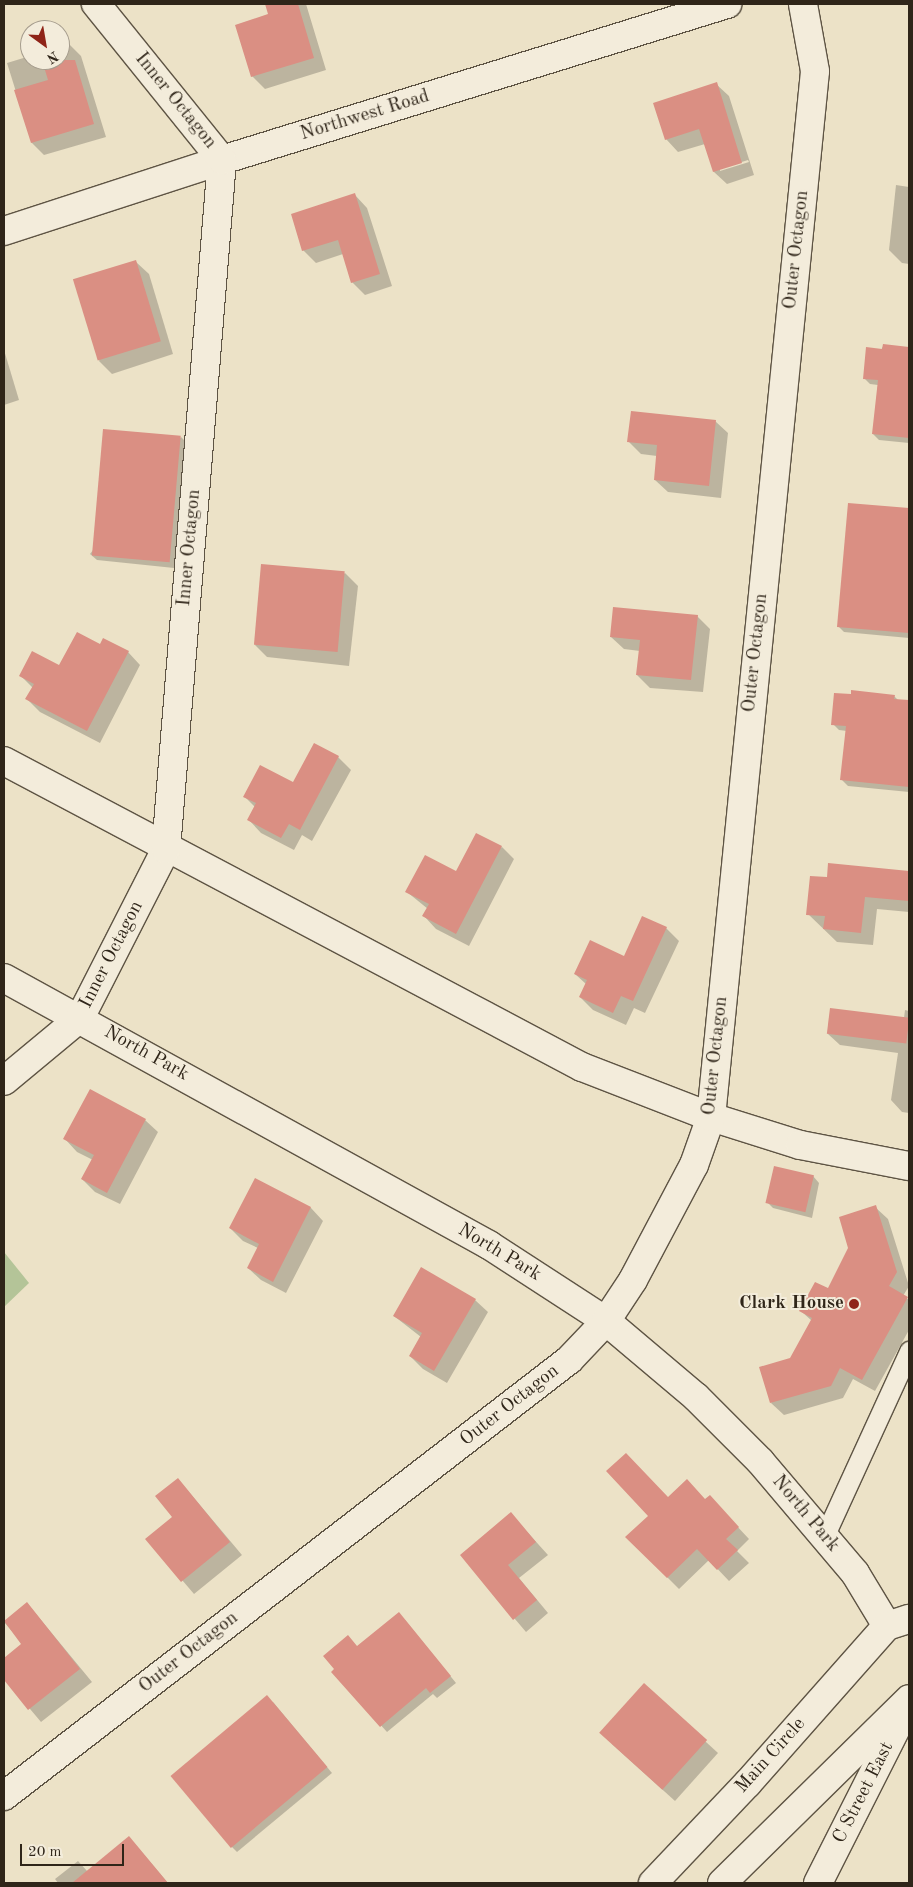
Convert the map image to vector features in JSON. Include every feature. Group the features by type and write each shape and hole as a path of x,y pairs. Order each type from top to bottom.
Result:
{"street":[{"name":"Inner Octagon","path":"4,1081 80,1018 166,849 222,160 96,4"},
{"name":"Northwest Road","path":"4,231 222,160 727,4"},
{"name":"Outer Octagon","path":"4,1796 569,1360 606,1321 633,1280 694,1165 712,1117 815,71 803,4"},
{"path":"4,761 166,849 582,1067 712,1117 800,1145 909,1166"},
{"name":"North Park","path":"4,978 80,1018 489,1245 606,1321 696,1397 760,1461 898,1623"},
{"name":"Main Circle","path":"653,1883 898,1623"},
{"path":"722,1883 909,1701"},
{"name":"C Street East","path":"818,1883 909,1701"}],"lane":[{"path":"824,1537 909,1351"}],"green space":[{"path":"4,1252 29,1283 4,1307"}],"building":[{"path":"265,4 298,4 314,58 251,77 235,25 268,14"},
{"path":"70,60 75,60 94,124 31,143 14,90 48,80 45,70 70,70"},
{"path":"717,82 742,163 713,172 699,129 665,140 653,103"},
{"path":"355,193 380,274 351,283 338,240 302,251 291,214"},
{"path":"136,260 161,341 98,361 73,279"},
{"path":"883,344 909,347 909,438 872,434 878,380 863,379 866,347 882,349"},
{"path":"631,411 716,420 709,486 654,480 657,445 627,442"},
{"path":"103,429 181,436 170,562 92,556"},
{"path":"848,503 909,508 909,633 837,627"},
{"path":"261,564 345,571 338,652 254,645"},
{"path":"613,607 698,615 691,680 636,675 640,640 610,637"},
{"path":"77,632 100,644 103,638 129,651 87,731 25,699 34,684 19,676 32,651 59,665"},
{"path":"851,690 895,695 894,699 909,700 909,787 840,780 846,726 831,725 834,693 851,694"},
{"path":"314,743 339,756 300,830 289,824 281,838 247,820 256,803 243,797 260,765 293,782"},
{"path":"476,833 502,846 456,934 422,916 429,904 405,892 425,855 456,871"},
{"path":"828,863 909,871 909,901 865,897 861,933 823,929 825,916 806,915 810,876 827,877"},
{"path":"642,916 667,927 633,1001 621,996 613,1013 579,997 587,980 574,974 590,940 624,956"},
{"path":"830,1008 909,1018 906,1044 827,1034"},
{"path":"90,1089 146,1119 107,1193 81,1179 94,1155 63,1139"},
{"path":"774,1166 814,1175 805,1212 765,1203"},
{"path":"255,1178 311,1207 273,1282 247,1268 259,1244 229,1228"},
{"name":"Clark House","path":"876,1205 897,1272 889,1286 908,1297 862,1380 840,1368 831,1386 770,1403 759,1367 790,1358 812,1318 799,1311 815,1282 828,1288 848,1248 839,1217"},
{"path":"421,1267 476,1299 434,1371 409,1356 422,1333 393,1316"},
{"path":"626,1453 668,1497 687,1479 705,1499 710,1495 739,1527 726,1539 738,1550 717,1570 697,1549 667,1578 625,1537 648,1516 606,1471"},
{"path":"178,1478 230,1542 181,1582 145,1539 172,1517 155,1496"},
{"path":"511,1512 536,1542 508,1565 537,1600 513,1620 460,1555"},
{"path":"27,1602 80,1669 28,1710 4,1680 4,1658 21,1644 4,1621"},
{"path":"399,1612 451,1676 430,1693 426,1688 380,1727 331,1672 334,1669 323,1656 348,1635 357,1646"},
{"path":"644,1683 707,1740 662,1790 599,1733"},
{"path":"267,1695 327,1767 231,1848 170,1776"},
{"path":"129,1836 168,1883 72,1883"}],"place":[{"name":"Clark House","path":"854,1304"}]}
